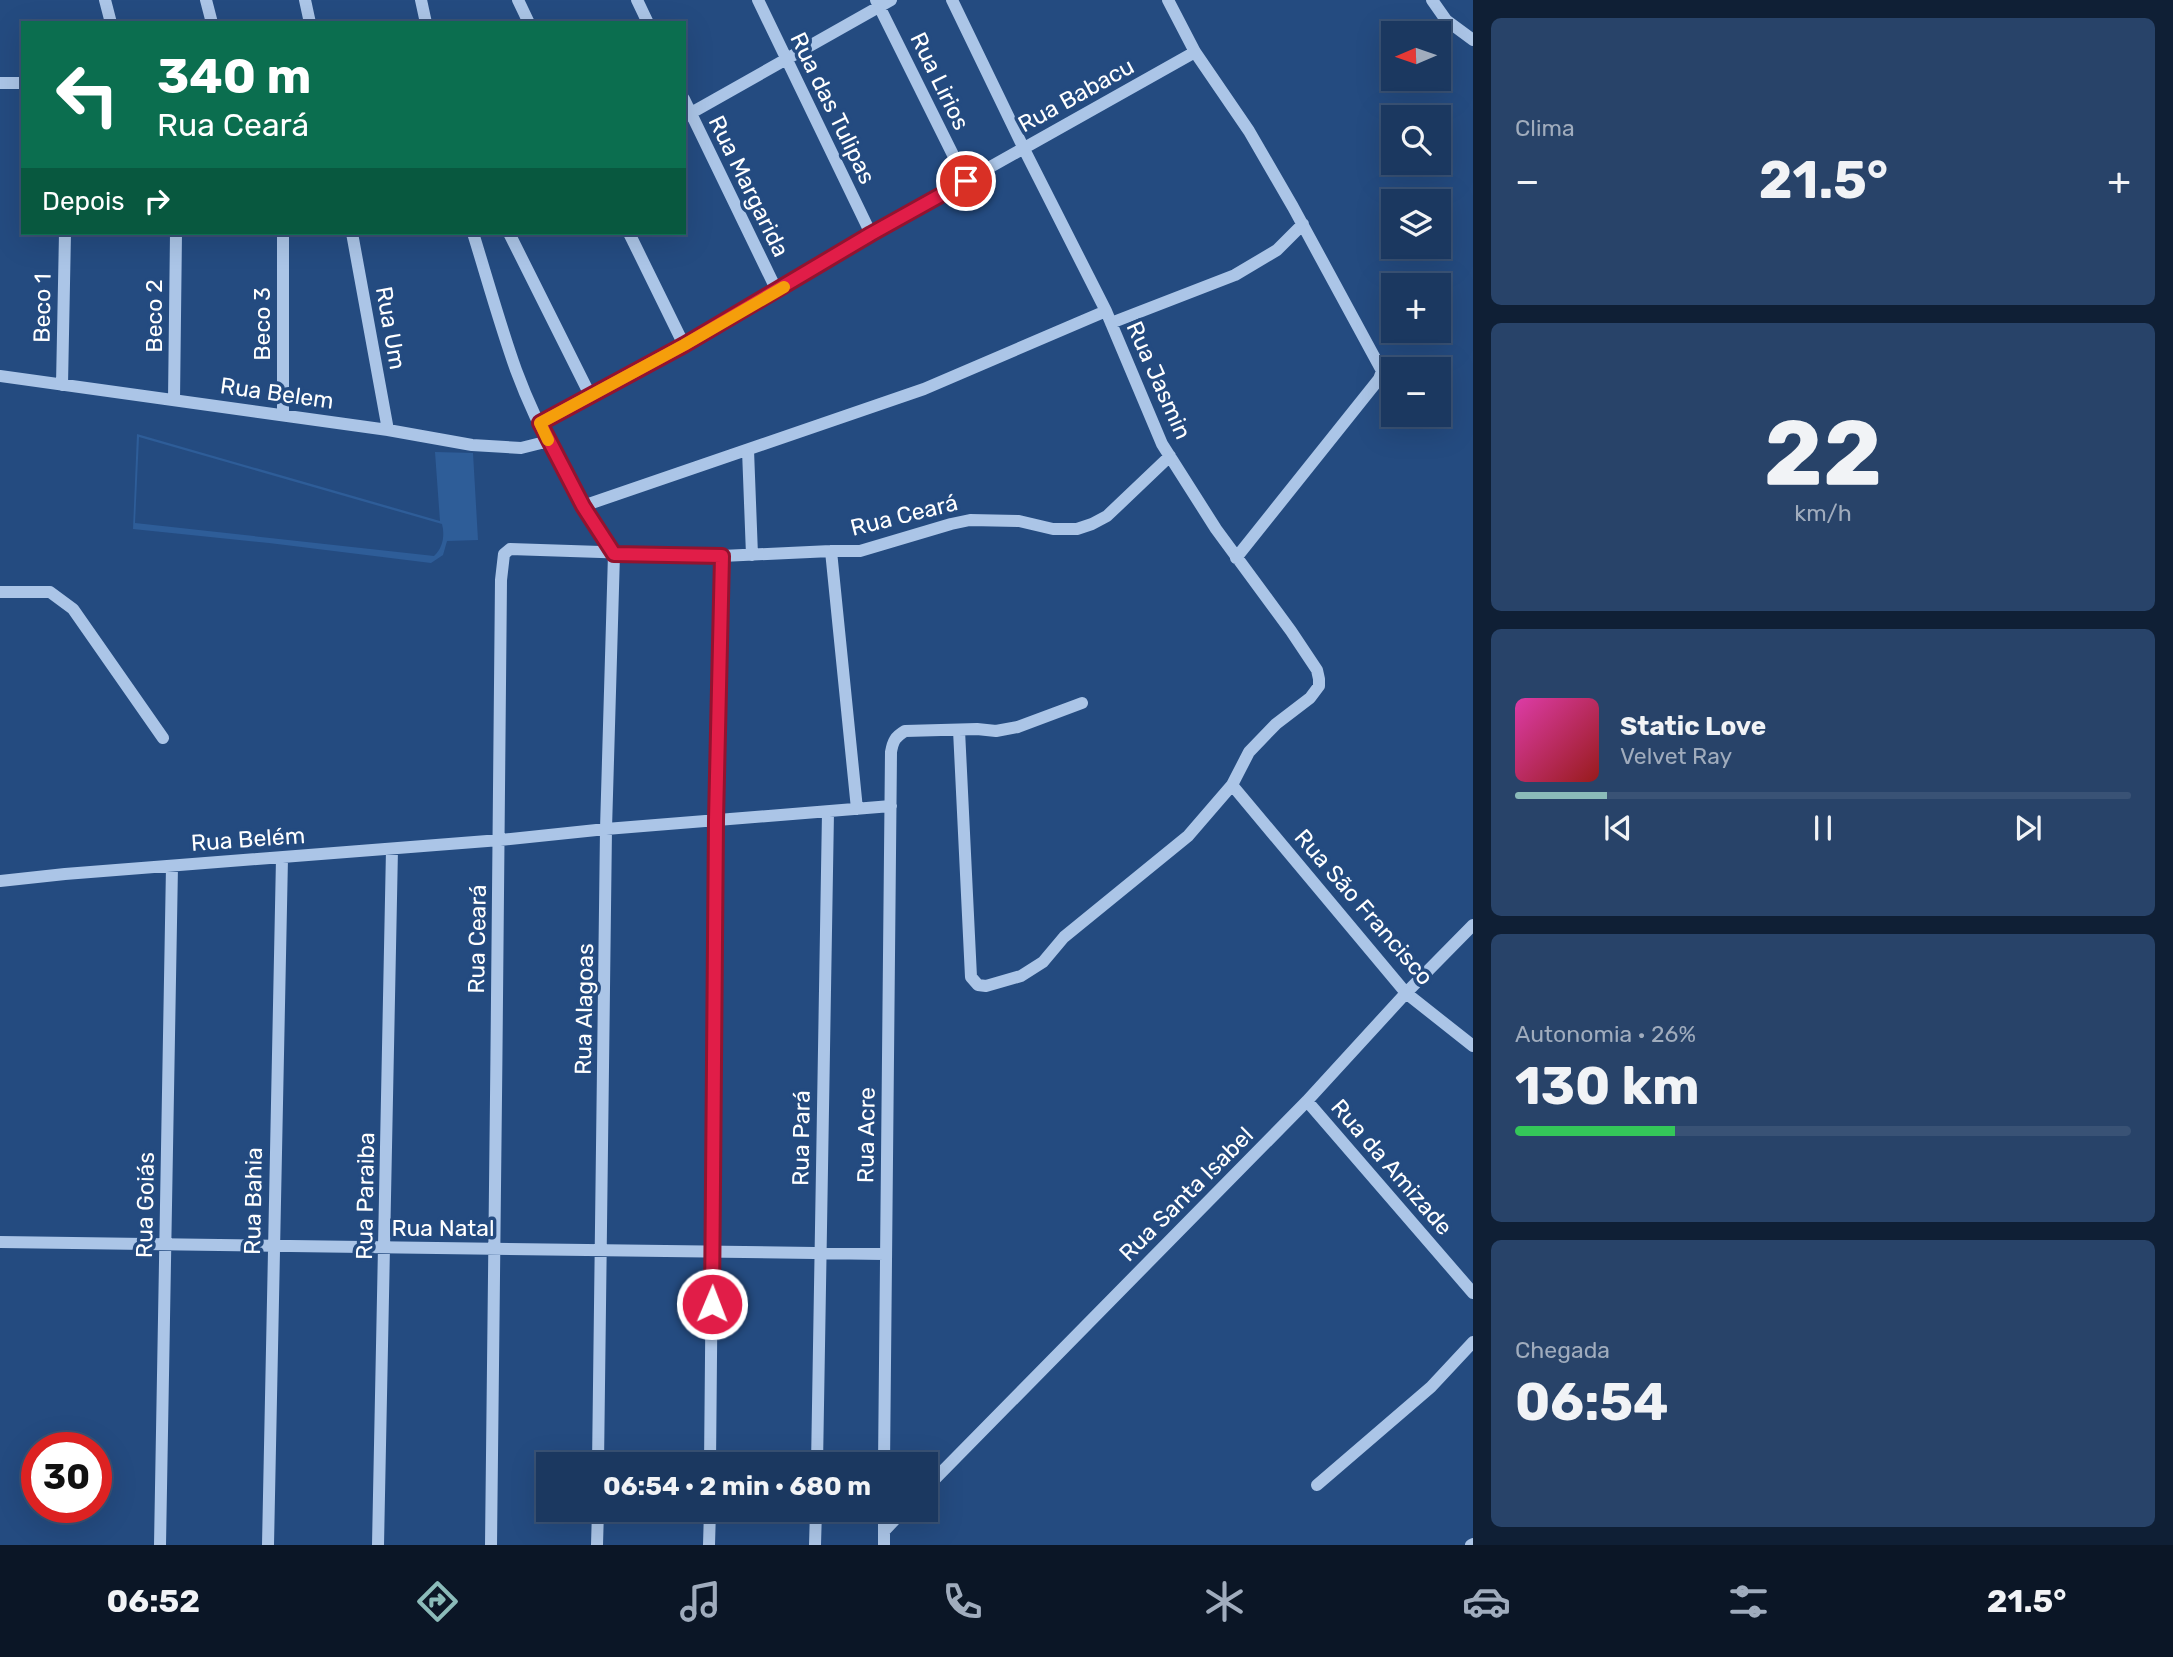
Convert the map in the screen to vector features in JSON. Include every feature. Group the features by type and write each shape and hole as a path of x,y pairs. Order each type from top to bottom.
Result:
{"street":[{"path":"105,0 110,21"},
{"path":"206,0 211,21"},
{"path":"305,0 310,21"},
{"path":"421,0 426,21"},
{"path":"518,0 528,21"},
{"path":"637,0 647,21"},
{"name":"Rua das Tulipas","path":"758,0 871,234"},
{"path":"688,115 787,60 878,4 891,0"},
{"name":"Rua Jasmin","path":"952,0 1109,317 1162,444 1237,558 1317,670 1319,687 1310,698 1276,724 1249,752 1232,785"},
{"path":"1168,0 1195,52 1249,131 1303,224 1382,371 1379,379 1237,558"},
{"path":"1432,0 1446,20 1473,40"},
{"name":"Rua Lirios","path":"878,4 966,181"},
{"name":"Rua Babacu","path":"540,423 684,345 871,234 1195,52"},
{"path":"0,83 21,83"},
{"name":"Rua Margarida","path":"688,115 777,291"},
{"path":"583,506 924,388 1109,317 1235,275 1278,250 1303,224"},
{"name":"Beco 1","path":"62,384 65,235"},
{"name":"Beco 2","path":"174,400 176,235"},
{"name":"Beco 3","path":"283,235 283,415"},
{"name":"Rua Um","path":"352,235 388,430"},
{"path":"474,235 516,371 583,506 614,554"},
{"path":"510,235 590,395"},
{"path":"630,235 684,345"},
{"name":"Rua Belem","path":"0,376 388,430 472,445 521,447 549,441"},
{"path":"748,450 752,555"},
{"name":"Rua Ceará","path":"491,1545 492,1249 500,840 501,580 504,554 510,550 722,556 860,551 970,520 1019,522 1054,530 1077,529 1107,516 1170,456"},
{"path":"831,551 857,810"},
{"name":"Rua Alagoas","path":"598,1452 606,829 614,554"},
{"path":"710,1452 716,820 722,556"},
{"path":"0,592 50,592 73,609 163,738"},
{"path":"1082,703 1018,727 996,731 959,730 971,977 978,985 986,986 1021,976 1043,962 1064,936 1188,836 1232,785"},
{"name":"Rua Acre","path":"884,1452 891,752 897,736 905,732 959,730"},
{"name":"Rua São Francisco","path":"1232,785 1406,993 1473,1046"},
{"name":"Rua Belém","path":"0,881 891,806"},
{"name":"Rua Pará","path":"817,1452 828,812"},
{"name":"Rua Paraiba","path":"378,1545 392,849"},
{"name":"Rua Bahia","path":"268,1545 282,858"},
{"name":"Rua Goiás","path":"160,1545 172,866"},
{"name":"Rua Santa Isabel","path":"938,1477 1307,1101 1473,925"},
{"name":"Rua da Amizade","path":"1307,1101 1473,1293"},
{"name":"Rua Natal","path":"0,1242 885,1254"},
{"path":"1317,1485 1431,1387 1473,1342"},
{"path":"597,1522 597,1545"},
{"path":"709,1545 710,1522"},
{"path":"816,1522 816,1545"},
{"path":"884,1522 884,1545"},
{"path":"884,1531 893,1522"}],"shaded area":[{"path":"137,434 440,521 435,452 473,453 478,540 447,541 443,555 431,563 133,529","holes":["139,437 442,524 442,541 434,556 135,523"]}],"slow traffic":[{"path":"548,440 540,423 784,287"}],"route":[{"path":"712,1304 716,820 722,556 614,554 583,506 540,423 684,345 966,181"}]}
